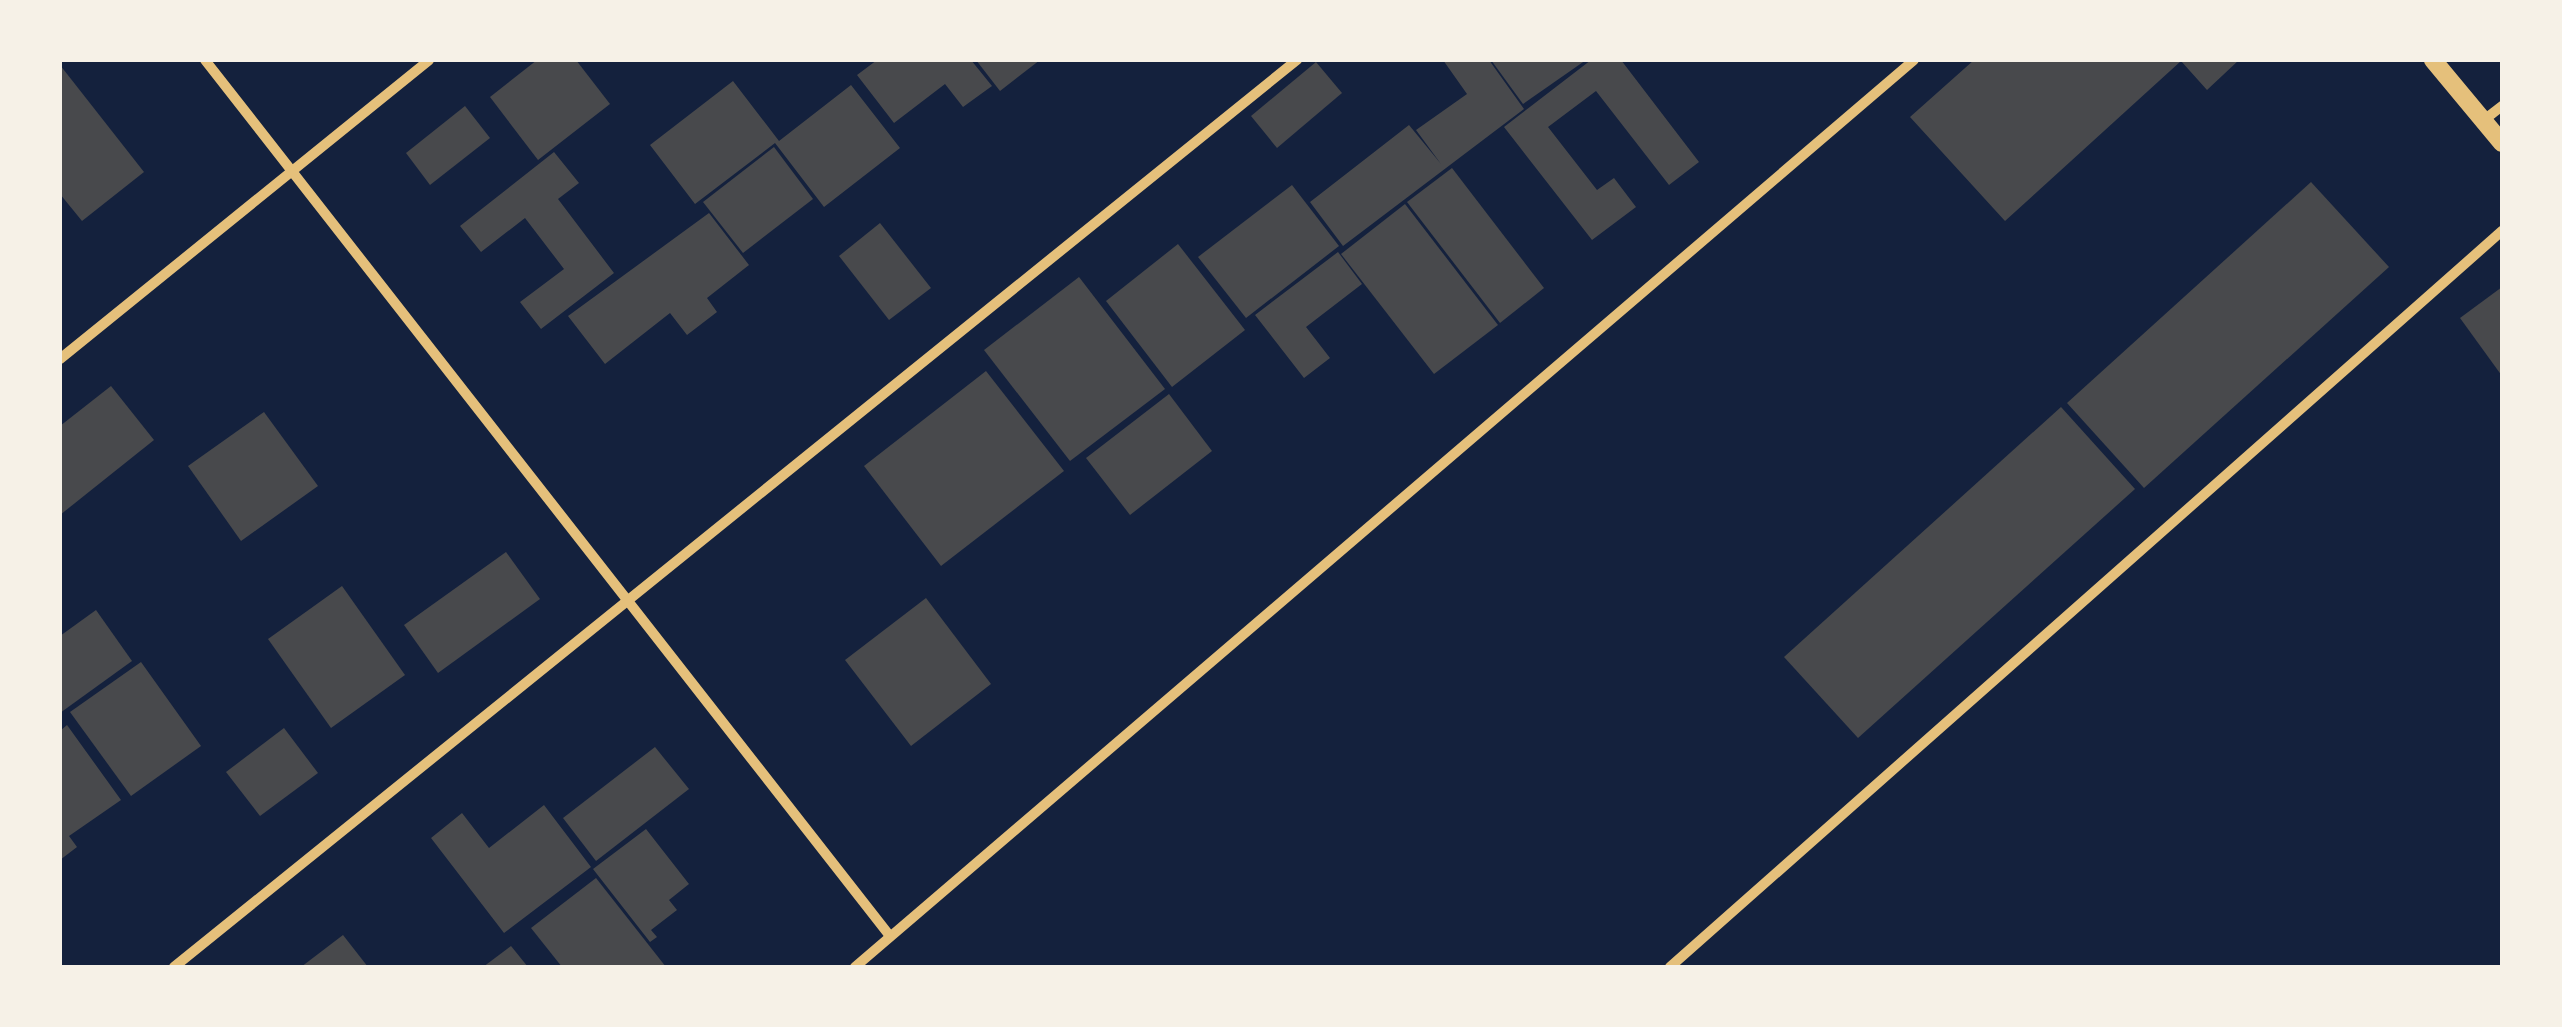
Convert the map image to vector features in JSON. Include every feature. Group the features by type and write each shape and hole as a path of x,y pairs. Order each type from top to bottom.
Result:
{"street":[{"path":"205,60 890,936"},
{"path":"60,359 428,60"},
{"path":"174,967 630,603 1296,60"},
{"path":"856,967 1914,60"},
{"path":"2434,60 2502,142"},
{"path":"2484,120 2502,106"},
{"path":"1670,967 2502,231"}],"building":[{"path":"537,60 576,60 610,104 538,160 490,97"},
{"path":"877,60 971,60 992,86 963,107 945,84 894,123 857,75"},
{"path":"976,60 1040,60 1000,91"},
{"path":"1443,60 1489,60 1524,109 1343,246 1310,202 1409,125 1441,164 1416,130 1467,94"},
{"path":"1491,60 1586,60 1523,104"},
{"path":"1591,60 1621,60 1699,162 1669,185 1596,91 1548,127 1597,190 1614,178 1636,207 1592,240 1504,127"},
{"path":"1974,60 2239,60 2207,90 2181,61 2005,221 1910,117"},
{"path":"1316,62 1342,93 1277,148 1251,116"},
{"path":"60,65 144,172 82,221 60,194"},
{"path":"733,81 779,141 851,85 900,148 824,207 775,143 695,204 650,145"},
{"path":"465,106 490,138 430,185 406,153"},
{"path":"774,147 813,199 743,253 703,202"},
{"path":"554,152 579,183 558,199 614,273 541,329 520,302 564,269 525,218 481,252 460,226"},
{"path":"1452,168 1544,288 1500,323 1407,202"},
{"path":"2311,182 2389,267 2144,488 2067,403"},
{"path":"1292,185 1339,246 1246,318 1198,257"},
{"path":"1405,204 1498,325 1434,374 1341,254"},
{"path":"709,213 749,265 707,298 717,312 687,335 670,313 605,364 568,316"},
{"path":"880,223 931,288 889,320 839,256"},
{"path":"1178,244 1245,330 1172,387 1106,301"},
{"path":"1338,252 1362,284 1306,327 1330,358 1304,378 1255,315"},
{"path":"1079,277 1165,389 1070,461 984,350"},
{"path":"2502,287 2502,376 2460,318"},
{"path":"986,371 1064,471 941,566 864,466"},
{"path":"111,386 154,440 60,515 60,426"},
{"path":"1169,394 1212,451 1130,515 1086,458"},
{"path":"2061,407 2135,489 1858,738 1784,657"},
{"path":"264,412 318,486 241,541 188,466"},
{"path":"506,552 540,599 438,673 404,625"},
{"path":"342,586 405,675 331,728 268,639"},
{"path":"926,598 991,684 911,746 845,660"},
{"path":"96,610 132,661 60,713 60,636"},
{"path":"141,662 201,746 131,796 70,712"},
{"path":"67,725 121,800 69,836 77,847 60,860 60,731"},
{"path":"284,728 318,773 260,816 226,772"},
{"path":"655,747 689,789 596,861 563,818"},
{"path":"544,805 591,867 504,933 431,838 462,813 489,848"},
{"path":"646,829 689,884 669,900 677,910 651,930 657,937 650,942 593,869"},
{"path":"596,878 666,967 562,967 531,928"},
{"path":"343,935 368,967 301,967"},
{"path":"511,946 528,967 483,967"}]}
